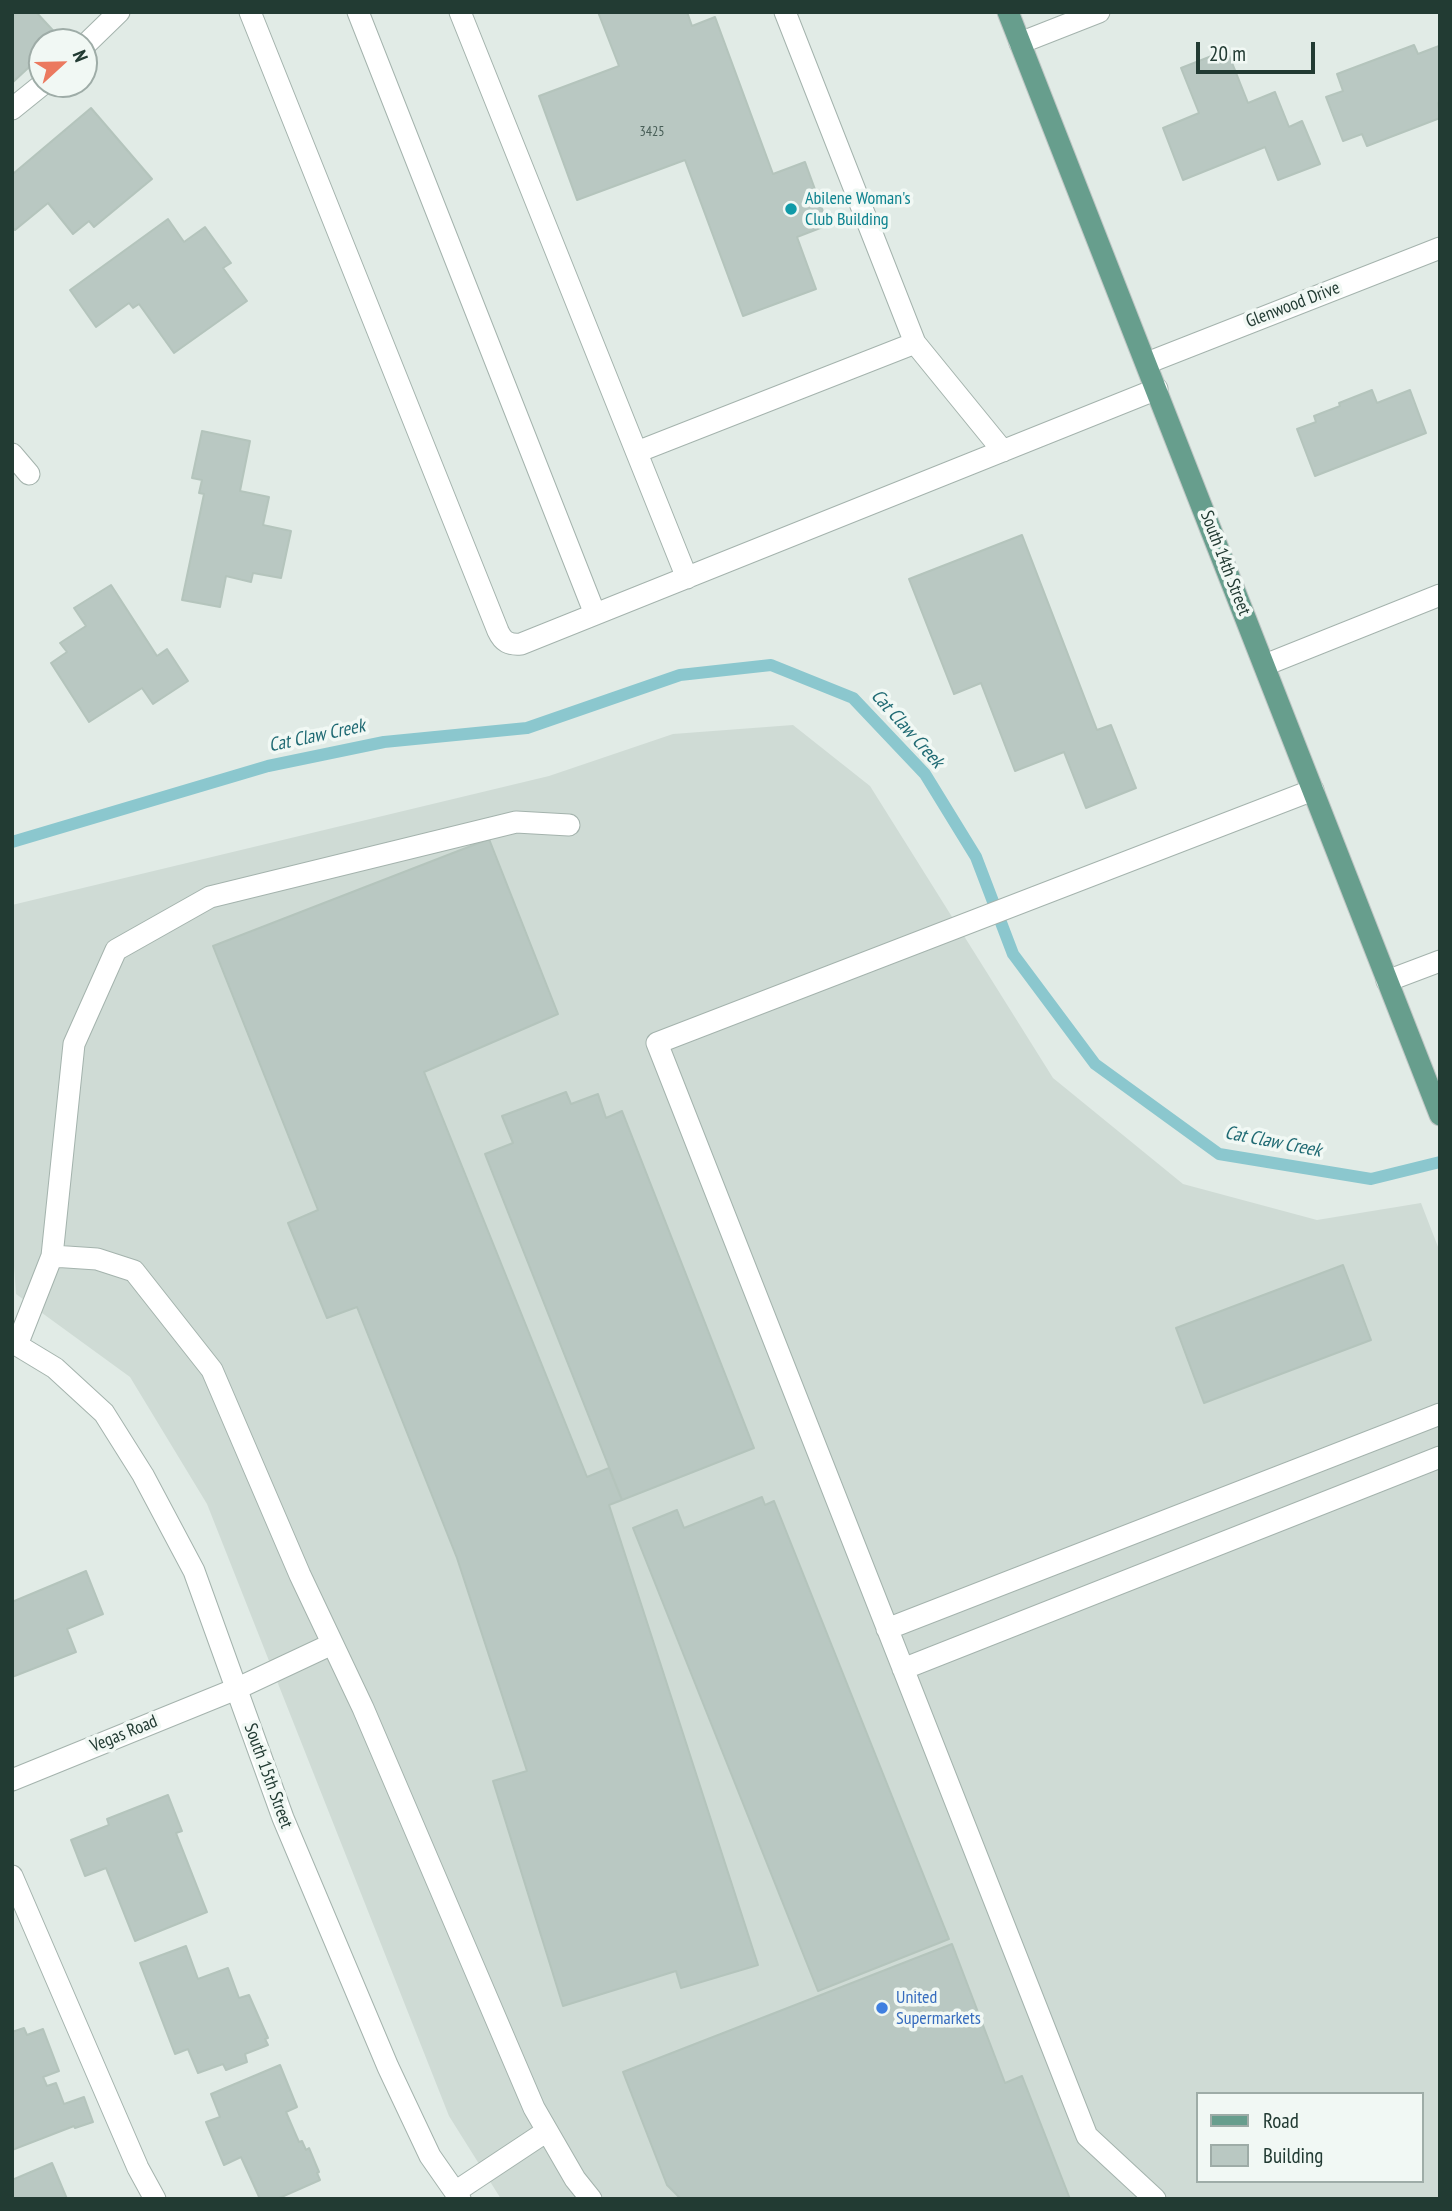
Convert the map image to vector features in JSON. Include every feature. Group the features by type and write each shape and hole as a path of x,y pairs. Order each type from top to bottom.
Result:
{"main road":[{"name":"South 14th Street","path":"1008,12 1436,1106"}],"street":[{"path":"98,32 119,12"},
{"path":"250,12 502,639 511,645 521,644 1157,389"},
{"path":"358,12 595,614"},
{"path":"460,12 687,578"},
{"path":"785,12 915,343 1003,451"},
{"path":"1020,43 1099,12"},
{"path":"12,109 28,96"},
{"name":"Glenwood Drive","path":"1147,363 1440,248"},
{"path":"637,452 915,343"},
{"path":"12,454 29,474"},
{"path":"1265,665 1440,595"},
{"path":"1155,2199 1087,2136 657,1043 1313,790"},
{"path":"15,1344 45,1279 52,1256 74,1044 116,950 210,897 516,822 569,825"},
{"path":"1387,981 1440,961"},
{"path":"52,1256 97,1259 134,1271 212,1370 300,1575 363,1708 534,2108 575,2179 591,2199"},
{"name":"South 15th Street","path":"15,1344 55,1368 103,1413 144,1475 194,1571 283,1818 388,2067 430,2156 458,2195"},
{"path":"887,1629 1440,1414"},
{"path":"903,1669 1440,1457"},
{"name":"Vegas Road","path":"12,1780 236,1689 332,1644"},
{"path":"12,1876 138,2168 155,2199"},
{"path":"458,2195 547,2131"}],"shaded area":[{"path":"793,725 870,786 1053,1078 1183,1184 1317,1220 1421,1203 1440,1252 1440,2199 501,2199 449,2116 207,1504 130,1377 16,1294 12,1238 12,905 549,776 673,734"}],"building":[{"path":"12,12 36,12 51,28 28,28 28,68 12,83"},
{"path":"598,12 687,12 692,26 715,17 773,174 805,162 828,225 797,237 816,289 743,316 685,160 577,200 539,96 619,66"},
{"path":"1414,45 1418,54 1439,46 1440,48 1440,118 1367,146 1362,134 1343,141 1326,97 1343,91 1337,74"},
{"path":"1227,50 1248,103 1275,92 1289,127 1302,121 1320,164 1278,180 1265,147 1183,180 1163,128 1199,113 1181,68"},
{"path":"91,108 152,179 94,227 89,221 73,234 48,203 15,230 12,227 12,172"},
{"path":"168,219 184,242 205,227 231,263 223,268 247,301 174,353 139,304 133,308 129,303 96,327 70,290"},
{"path":"1372,390 1377,403 1410,390 1426,433 1315,476 1297,429 1316,422 1314,416 1340,406 1339,403"},
{"path":"202,431 250,441 240,491 269,497 263,525 291,531 281,578 253,573 251,582 226,576 220,607 182,600 204,494 199,493 202,480 192,478"},
{"path":"1022,535 1097,730 1111,725 1136,788 1086,808 1064,752 1015,771 981,683 954,694 909,579"},
{"path":"111,585 157,656 167,649 188,681 153,704 142,688 89,722 51,663 67,652 60,643 86,626 74,608"},
{"path":"489,839 558,1014 424,1072 587,1477 609,1468 622,1500 609,1505 758,1965 681,1988 676,1971 563,2006 493,1781 527,1771 457,1558 357,1307 327,1318 288,1223 318,1210 213,946"},
{"path":"566,1092 571,1104 598,1094 606,1118 622,1111 754,1448 622,1500 485,1154 513,1143 502,1116"},
{"path":"1343,1265 1371,1340 1204,1403 1176,1328"},
{"path":"762,1497 765,1505 774,1501 949,1939 818,1991 633,1528 677,1510 684,1528"},
{"path":"86,1571 103,1614 67,1629 76,1652 12,1677 12,1602"},
{"path":"168,1795 182,1831 176,1833 207,1912 135,1941 106,1868 85,1876 71,1840 109,1825 107,1819"},
{"name":"United Supermarkets","path":"952,1944 1005,2083 1022,2076 1070,2199 681,2199 667,2185 623,2072"},
{"path":"186,1946 198,1979 228,1968 239,1998 249,1995 268,2038 265,2039 268,2045 245,2054 247,2062 226,2070 223,2064 198,2073 188,2049 175,2054 140,1963"},
{"path":"24,2028 27,2035 43,2029 59,2071 43,2077 47,2086 56,2083 64,2104 84,2097 93,2122 75,2128 74,2126 12,2150 12,2032"},
{"path":"280,2065 297,2107 286,2112 299,2142 302,2141 306,2150 309,2148 320,2180 277,2199 260,2199 241,2157 224,2165 206,2122 220,2117 211,2094"},
{"path":"52,2163 67,2199 12,2199 12,2180"}],"waterway":[{"name":"Cat Claw Creek","path":"12,842 268,766 384,742 527,728 680,675 771,665 853,698 925,774 976,857 1013,954 1095,1064 1219,1154 1371,1179 1440,1162"}],"place":[{"name":"Abilene Woman's Club Building","path":"791,209"},
{"name":"United Supermarkets","path":"882,2008"}]}
